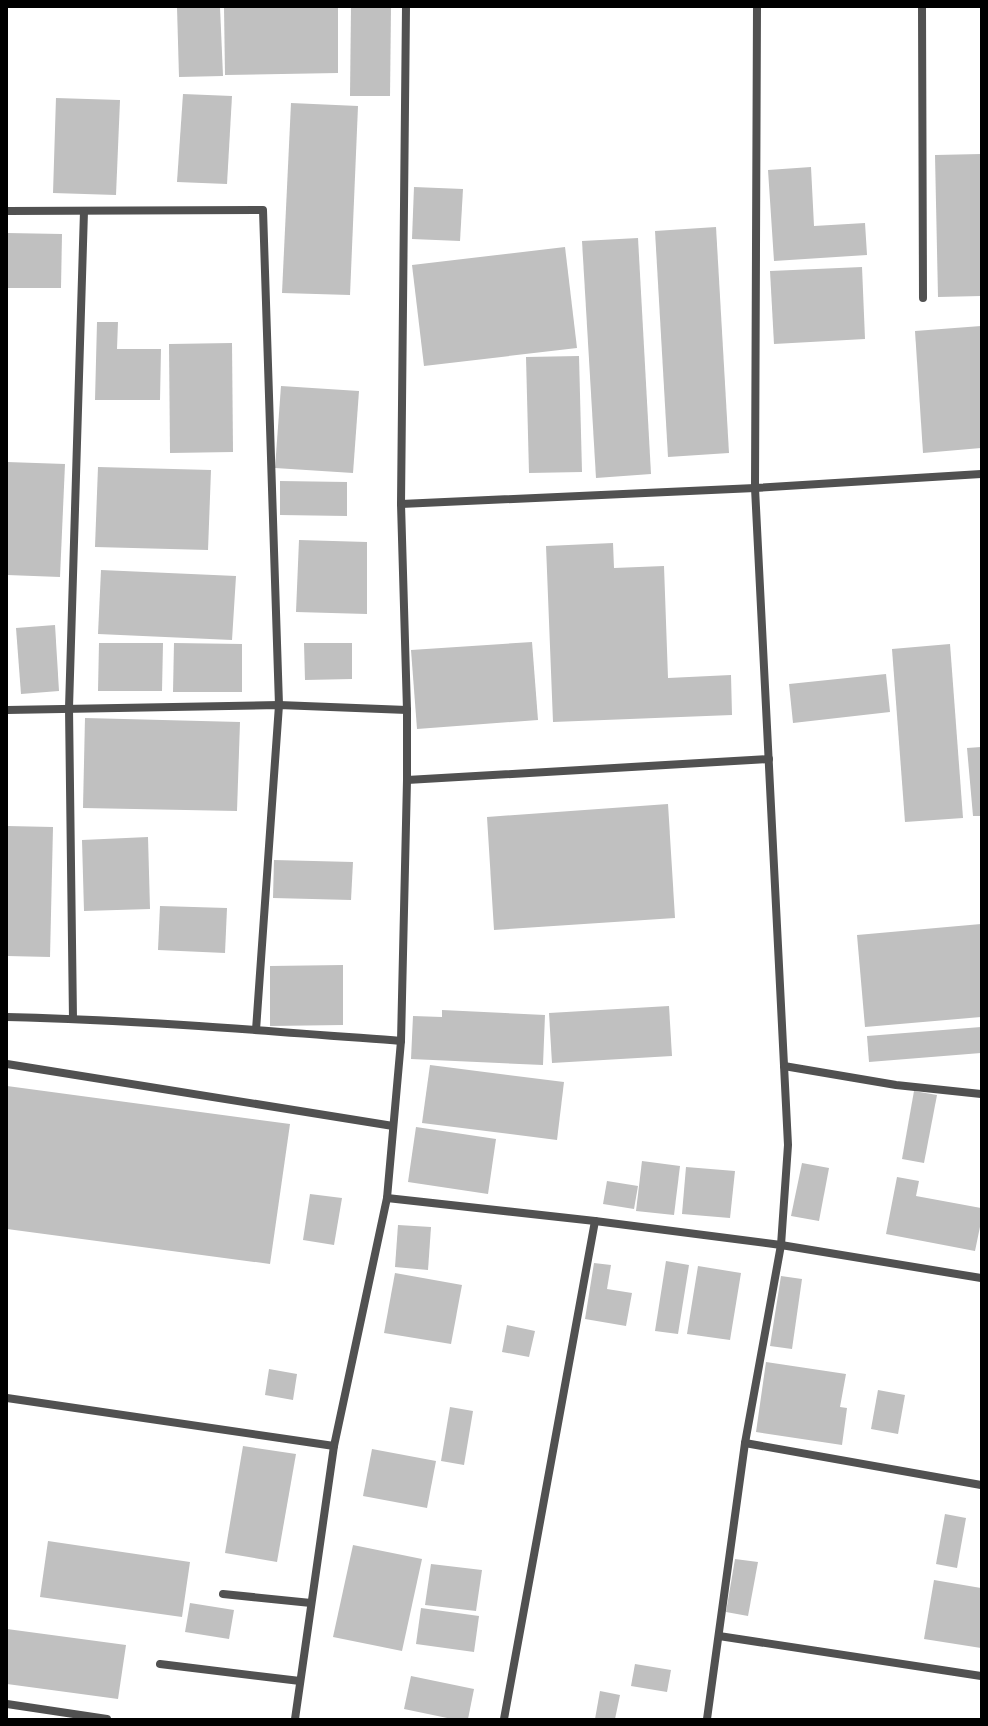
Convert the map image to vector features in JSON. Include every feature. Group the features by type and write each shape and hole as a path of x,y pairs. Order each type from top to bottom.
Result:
{"street":[{"path":"295,1719 334,1446 387,1198 401,1041 407,780 407,710 401,504 406,7"},
{"path":"707,1719 745,1443 780,1245 788,1145 755,488 757,7"},
{"path":"922,7 923,298"},
{"path":"7,211 263,210 279,705 256,1030"},
{"path":"73,1019 69,708 84,211"},
{"path":"401,504 755,488 981,474"},
{"path":"7,710 279,705 407,710"},
{"path":"407,780 769,759"},
{"path":"7,1017 73,1019 256,1030 401,1041"},
{"path":"7,1064 393,1126"},
{"path":"784,1066 896,1086 981,1094"},
{"path":"387,1198 595,1221 780,1245 981,1278"},
{"path":"504,1719 595,1221"},
{"path":"7,1398 334,1446"},
{"path":"745,1443 981,1485"},
{"path":"222,1594 311,1603"},
{"path":"719,1636 981,1676"},
{"path":"160,1664 300,1681"},
{"path":"7,1704 107,1719"}],"building":[{"path":"177,7 220,7 223,76 179,77"},
{"path":"224,7 338,7 338,73 225,75"},
{"path":"351,7 391,7 390,96 350,96"},
{"path":"183,94 232,96 227,184 177,182"},
{"path":"56,98 120,100 116,195 53,193"},
{"path":"291,103 358,106 350,295 282,293"},
{"path":"981,154 981,296 938,297 935,155"},
{"path":"811,167 814,226 865,223 867,255 774,261 768,170"},
{"path":"414,187 463,189 460,241 412,239"},
{"path":"716,227 729,453 668,457 655,231"},
{"path":"7,233 62,234 61,288 7,288"},
{"path":"638,238 651,474 596,478 582,241"},
{"path":"565,247 577,348 424,366 412,265"},
{"path":"862,267 865,339 774,344 770,271"},
{"path":"97,322 118,322 117,349 161,349 160,400 95,400"},
{"path":"981,326 981,448 923,453 915,331"},
{"path":"232,343 233,452 170,453 169,344"},
{"path":"579,356 582,472 529,473 526,357"},
{"path":"281,386 359,391 353,473 275,468"},
{"path":"7,462 65,464 60,577 7,575"},
{"path":"98,467 211,470 208,550 95,547"},
{"path":"280,481 347,482 347,516 280,515"},
{"path":"299,540 367,542 367,614 296,612"},
{"path":"613,543 614,568 664,566 668,678 731,675 732,715 553,722 546,546"},
{"path":"101,570 236,576 232,640 98,634"},
{"path":"55,625 59,691 21,694 16,628"},
{"path":"532,642 538,720 417,729 411,650"},
{"path":"99,643 163,643 162,691 98,691"},
{"path":"174,643 242,644 242,692 173,692"},
{"path":"304,643 352,643 352,679 305,680"},
{"path":"950,644 963,818 905,822 892,649"},
{"path":"886,674 890,712 793,723 789,684"},
{"path":"85,718 240,722 237,811 83,808"},
{"path":"981,747 981,816 973,816 967,748"},
{"path":"668,804 675,918 494,930 487,817"},
{"path":"7,826 53,827 50,957 7,956"},
{"path":"148,837 150,909 84,911 82,840"},
{"path":"274,860 353,862 351,900 273,898"},
{"path":"160,906 227,908 225,953 158,950"},
{"path":"981,924 981,1017 865,1027 857,935"},
{"path":"343,965 343,1025 270,1026 270,966"},
{"path":"669,1006 672,1056 552,1063 549,1013"},
{"path":"442,1010 545,1015 543,1065 411,1059 413,1016 442,1017"},
{"path":"981,1027 981,1053 869,1062 867,1036"},
{"path":"430,1065 564,1082 557,1140 422,1123"},
{"path":"7,1086 290,1124 270,1264 7,1229"},
{"path":"914,1091 937,1095 924,1163 902,1159"},
{"path":"416,1127 496,1139 488,1194 408,1182"},
{"path":"642,1161 680,1166 674,1215 636,1211"},
{"path":"802,1163 829,1168 819,1221 791,1216"},
{"path":"686,1167 735,1171 730,1218 682,1214"},
{"path":"897,1177 919,1181 916,1196 981,1208 981,1222 975,1251 886,1234"},
{"path":"607,1181 638,1186 634,1209 603,1204"},
{"path":"310,1194 342,1198 334,1245 303,1240"},
{"path":"398,1225 431,1227 428,1270 395,1267"},
{"path":"666,1261 689,1265 678,1334 655,1331"},
{"path":"594,1263 611,1265 607,1289 632,1293 626,1326 585,1319"},
{"path":"698,1266 741,1273 730,1340 687,1334"},
{"path":"395,1273 462,1285 451,1344 384,1333"},
{"path":"781,1276 802,1279 792,1349 770,1346"},
{"path":"507,1325 535,1331 529,1357 502,1352"},
{"path":"766,1362 846,1374 840,1407 847,1408 842,1445 756,1432"},
{"path":"269,1369 297,1374 293,1400 265,1395"},
{"path":"878,1390 905,1395 898,1434 871,1429"},
{"path":"450,1407 473,1411 464,1465 441,1461"},
{"path":"243,1446 296,1454 277,1562 225,1553"},
{"path":"372,1449 436,1461 427,1508 363,1496"},
{"path":"945,1514 966,1518 957,1568 936,1564"},
{"path":"48,1541 190,1562 182,1617 40,1597"},
{"path":"353,1545 422,1559 402,1651 333,1637"},
{"path":"735,1559 758,1562 748,1616 726,1612"},
{"path":"431,1564 482,1570 476,1611 425,1605"},
{"path":"934,1580 981,1588 981,1648 924,1639"},
{"path":"190,1603 234,1610 229,1639 185,1632"},
{"path":"421,1608 479,1616 474,1652 416,1644"},
{"path":"7,1629 126,1645 118,1699 7,1684"},
{"path":"635,1664 671,1670 667,1692 631,1686"},
{"path":"411,1676 474,1689 468,1719 452,1719 404,1709"},
{"path":"600,1691 620,1695 615,1719 595,1719"}]}
